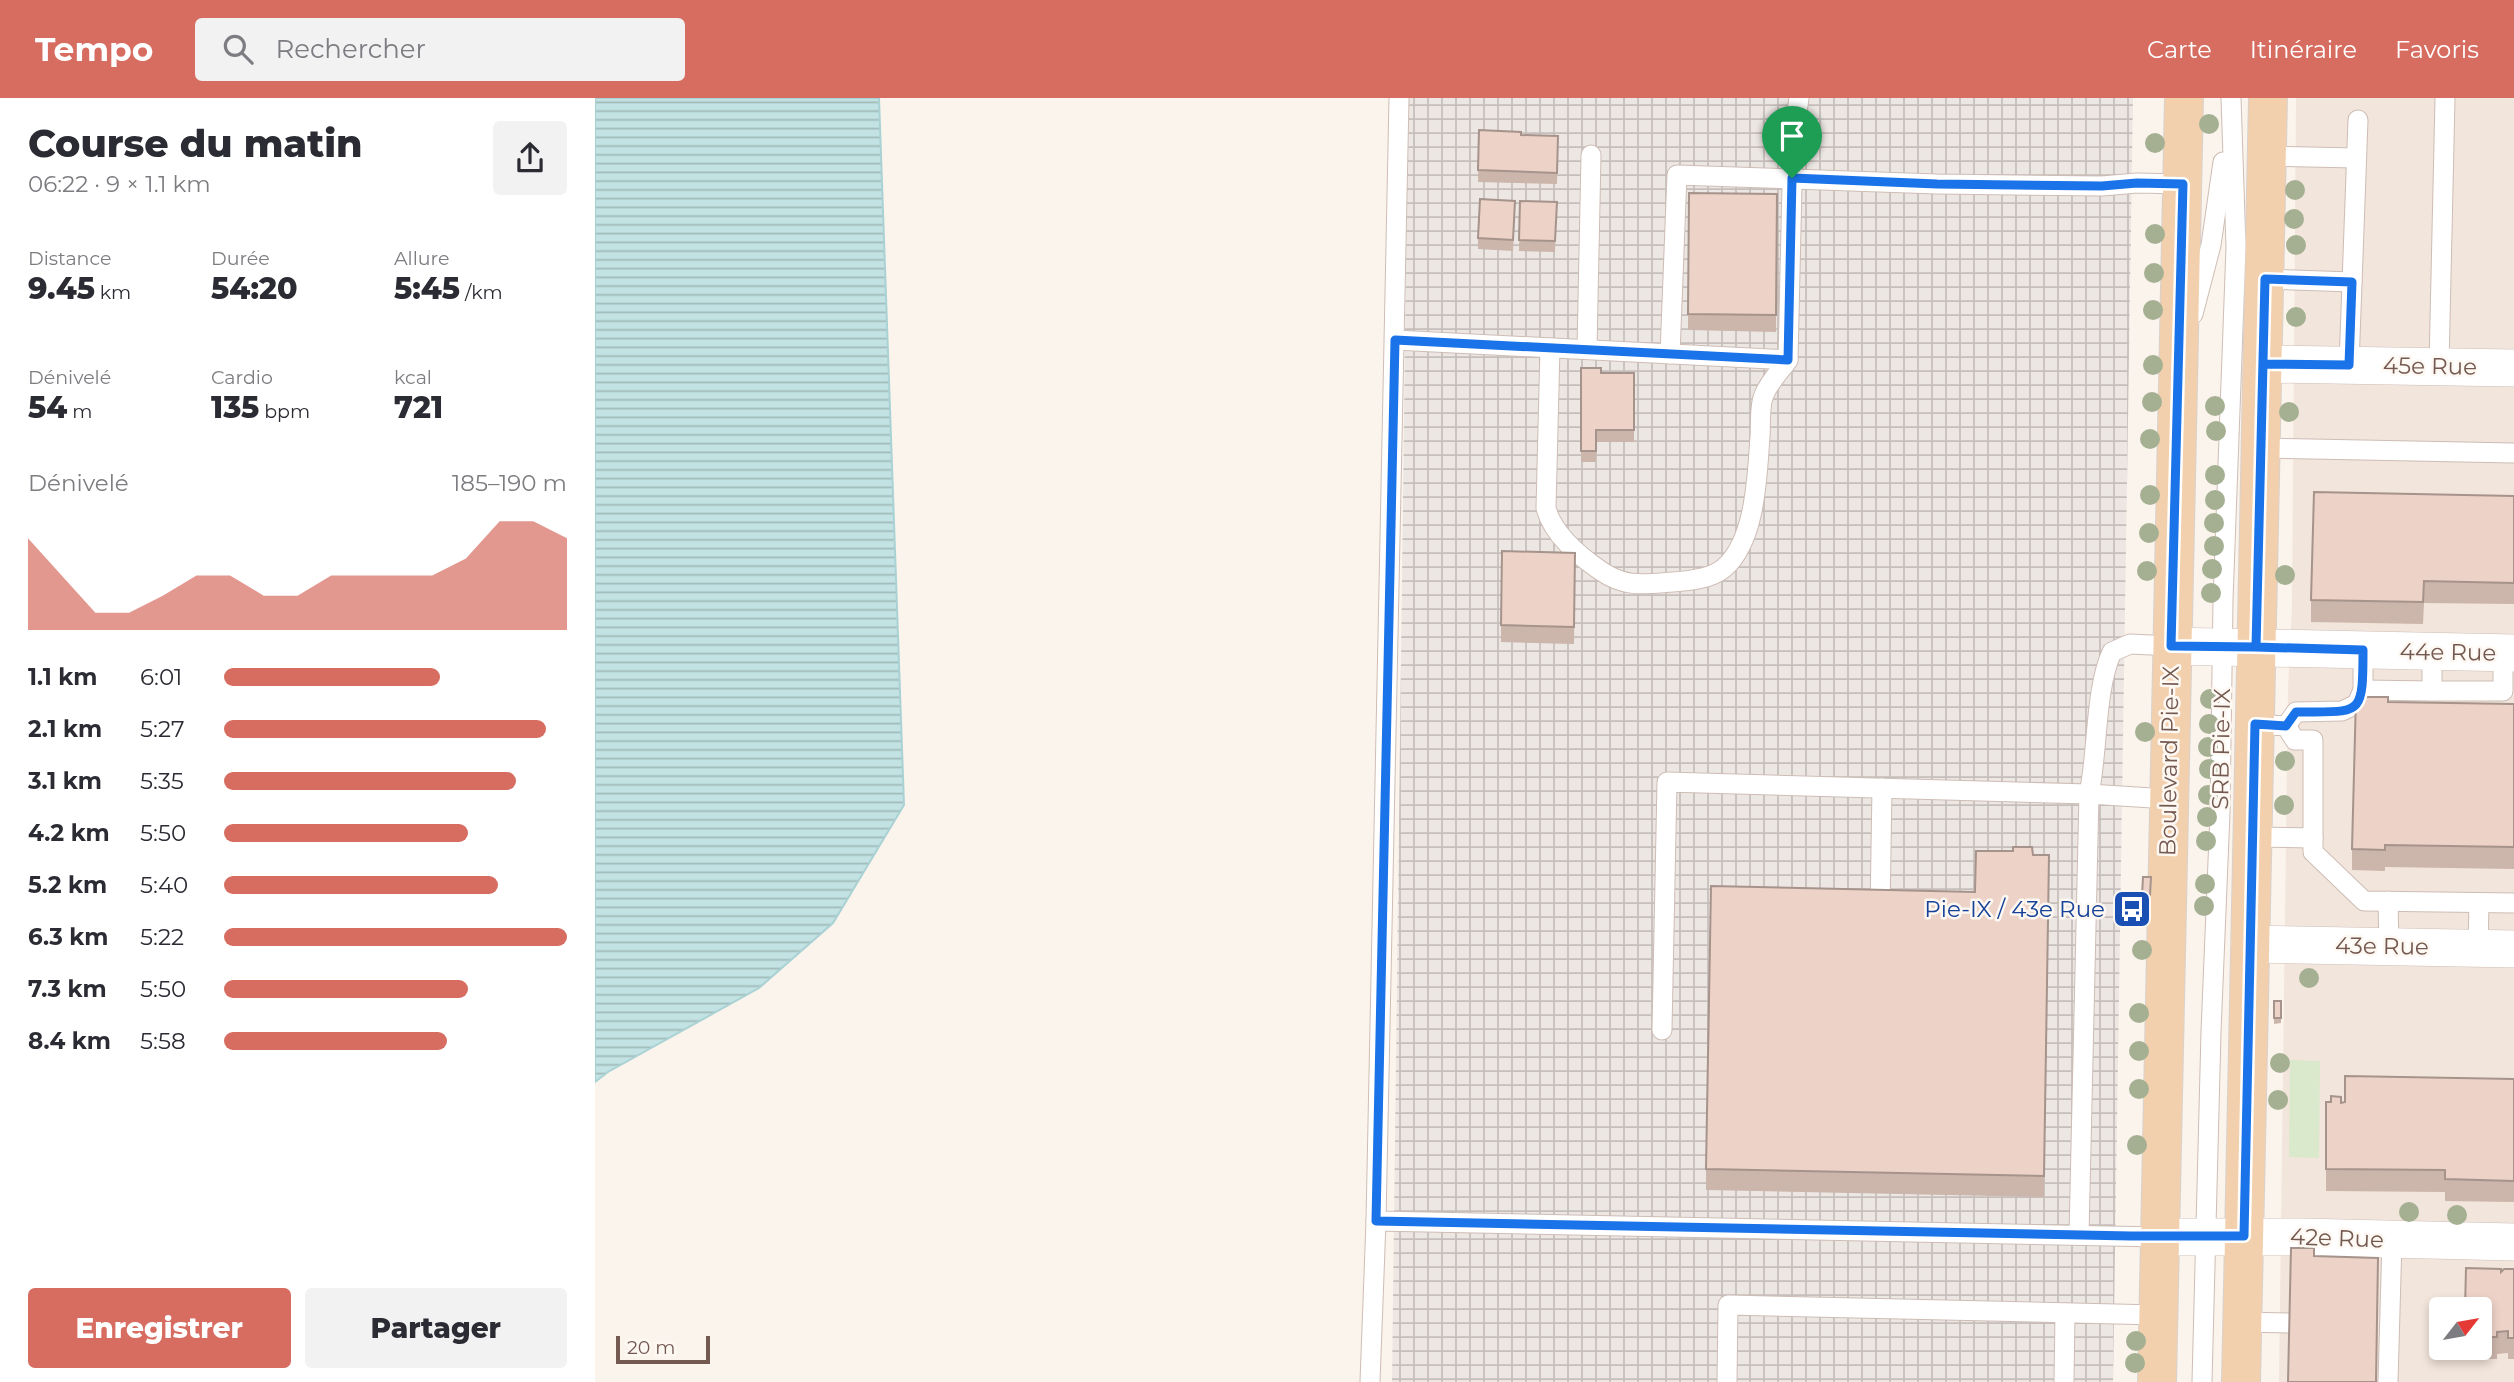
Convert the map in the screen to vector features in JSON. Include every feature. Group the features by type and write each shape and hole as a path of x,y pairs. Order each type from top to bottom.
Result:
{"main road":[{"name":"Boulevard Pie-IX","path":"2157,1382 2184,98"},
{"path":"2241,1382 2252,836 2270,725 2239,647 2261,448 2268,98"}],"street":[{"name":"45e Rue","path":"2263,364 2514,368"},
{"name":"44e Rue","path":"2171,646 2509,653"},
{"name":"43e Rue","path":"2250,943 2514,949"},
{"name":"42e Rue","path":"2159,1237 2244,1236 2514,1242"}],"lane":[{"path":"1370,1382 1376,1221 1399,98"},
{"path":"1550,348 1546,508 1558,533 1591,563 1624,583 1688,582 1723,569 1733,557 1750,521 1755,495 1763,396 1788,360 1793,141 1799,98"},
{"path":"2439,366 2445,98"},
{"name":"SRB Pie-IX","path":"2177,376 2211,245 2230,107"},
{"name":"SRB Pie-IX","path":"2202,1382 2220,813 2239,647 2236,247 2230,107"},
{"path":"2349,365 2358,120"},
{"path":"1587,349 1591,155"},
{"path":"2267,156 2356,158"},
{"path":"1670,354 1677,175 1979,184 2183,184"},
{"path":"2265,279 2352,282"},
{"path":"1395,340 1788,360"},
{"path":"2261,448 2514,453"},
{"path":"2079,1235 2089,794 2103,677 2112,652 2130,644 2171,646"},
{"path":"2270,725 2296,712 2342,711 2352,708 2362,697 2363,650"},
{"path":"2432,652 2432,691"},
{"path":"2363,690 2508,694 2509,653"},
{"path":"2313,712 2313,852 2364,901 2514,903"},
{"path":"2270,725 2295,740 2313,740"},
{"path":"1662,1030 1667,782 2089,794 2168,799"},
{"path":"1880,911 1882,788"},
{"path":"2252,836 2313,838"},
{"path":"2388,901 2389,946"},
{"path":"2478,948 2480,903"},
{"path":"1376,1221 2159,1237"},
{"path":"2388,1382 2392,1240"},
{"path":"1727,1382 1728,1305 2158,1315"},
{"path":"2064,1382 2065,1313"},
{"path":"2242,1322 2290,1323"}],"shaded area":[{"path":"1408,98 2133,98 2113,1382 1392,1382"},
{"path":"2296,98 2514,98 2514,1382 2279,1382 2288,688 2292,608"}],"green space":[{"path":"2290,1060 2320,1061 2319,1158 2289,1157"}],"water":[{"path":"595,98 879,98 904,805 833,923 759,988 608,1072 595,1082"}],"building":[{"path":"1479,130 1558,136 1557,173 1478,170"},
{"path":"1689,193 1777,194 1776,315 1688,314"},
{"path":"1480,199 1515,201 1513,240 1478,238"},
{"path":"1520,201 1557,202 1555,241 1519,240"},
{"path":"1581,368 1601,368 1601,373 1634,373 1634,430 1596,430 1596,451 1581,451"},
{"path":"2314,492 2514,496 2514,583 2424,581 2423,602 2311,600"},
{"path":"1502,551 1575,553 1574,627 1501,625"},
{"path":"2356,697 2388,697 2388,702 2514,704 2514,847 2385,845 2385,850 2352,849"},
{"path":"2013,847 2032,847 2033,855 2049,855 2044,1176 1706,1169 1711,886 1975,892 1976,851 2013,851"},
{"path":"2143,877 2151,877 2150,895 2142,895"},
{"path":"2274,1001 2281,1001 2281,1018 2274,1018"},
{"path":"2345,1076 2514,1079 2514,1181 2445,1179 2445,1170 2326,1169 2326,1102 2331,1102 2331,1096 2341,1097 2341,1103 2345,1102"},
{"path":"2291,1248 2314,1248 2314,1256 2378,1258 2376,1382 2288,1382"},
{"path":"2466,1268 2501,1269 2501,1272 2504,1269 2514,1269 2514,1338 2508,1338 2508,1331 2497,1332 2497,1337 2492,1337 2492,1297 2465,1297"}],"place":[{"name":"Pie-IX / 43e Rue","path":"2132,909"}],"route":[{"path":"1792,178 1788,360 1395,340 1376,1221 2244,1236 2255,724 2286,726 2296,712 2347,710 2357,704 2363,690 2363,650 2256,647 2265,279 2352,282 2349,365 2263,364 2256,647 2171,646 2183,184 1937,184 1792,178"}]}
